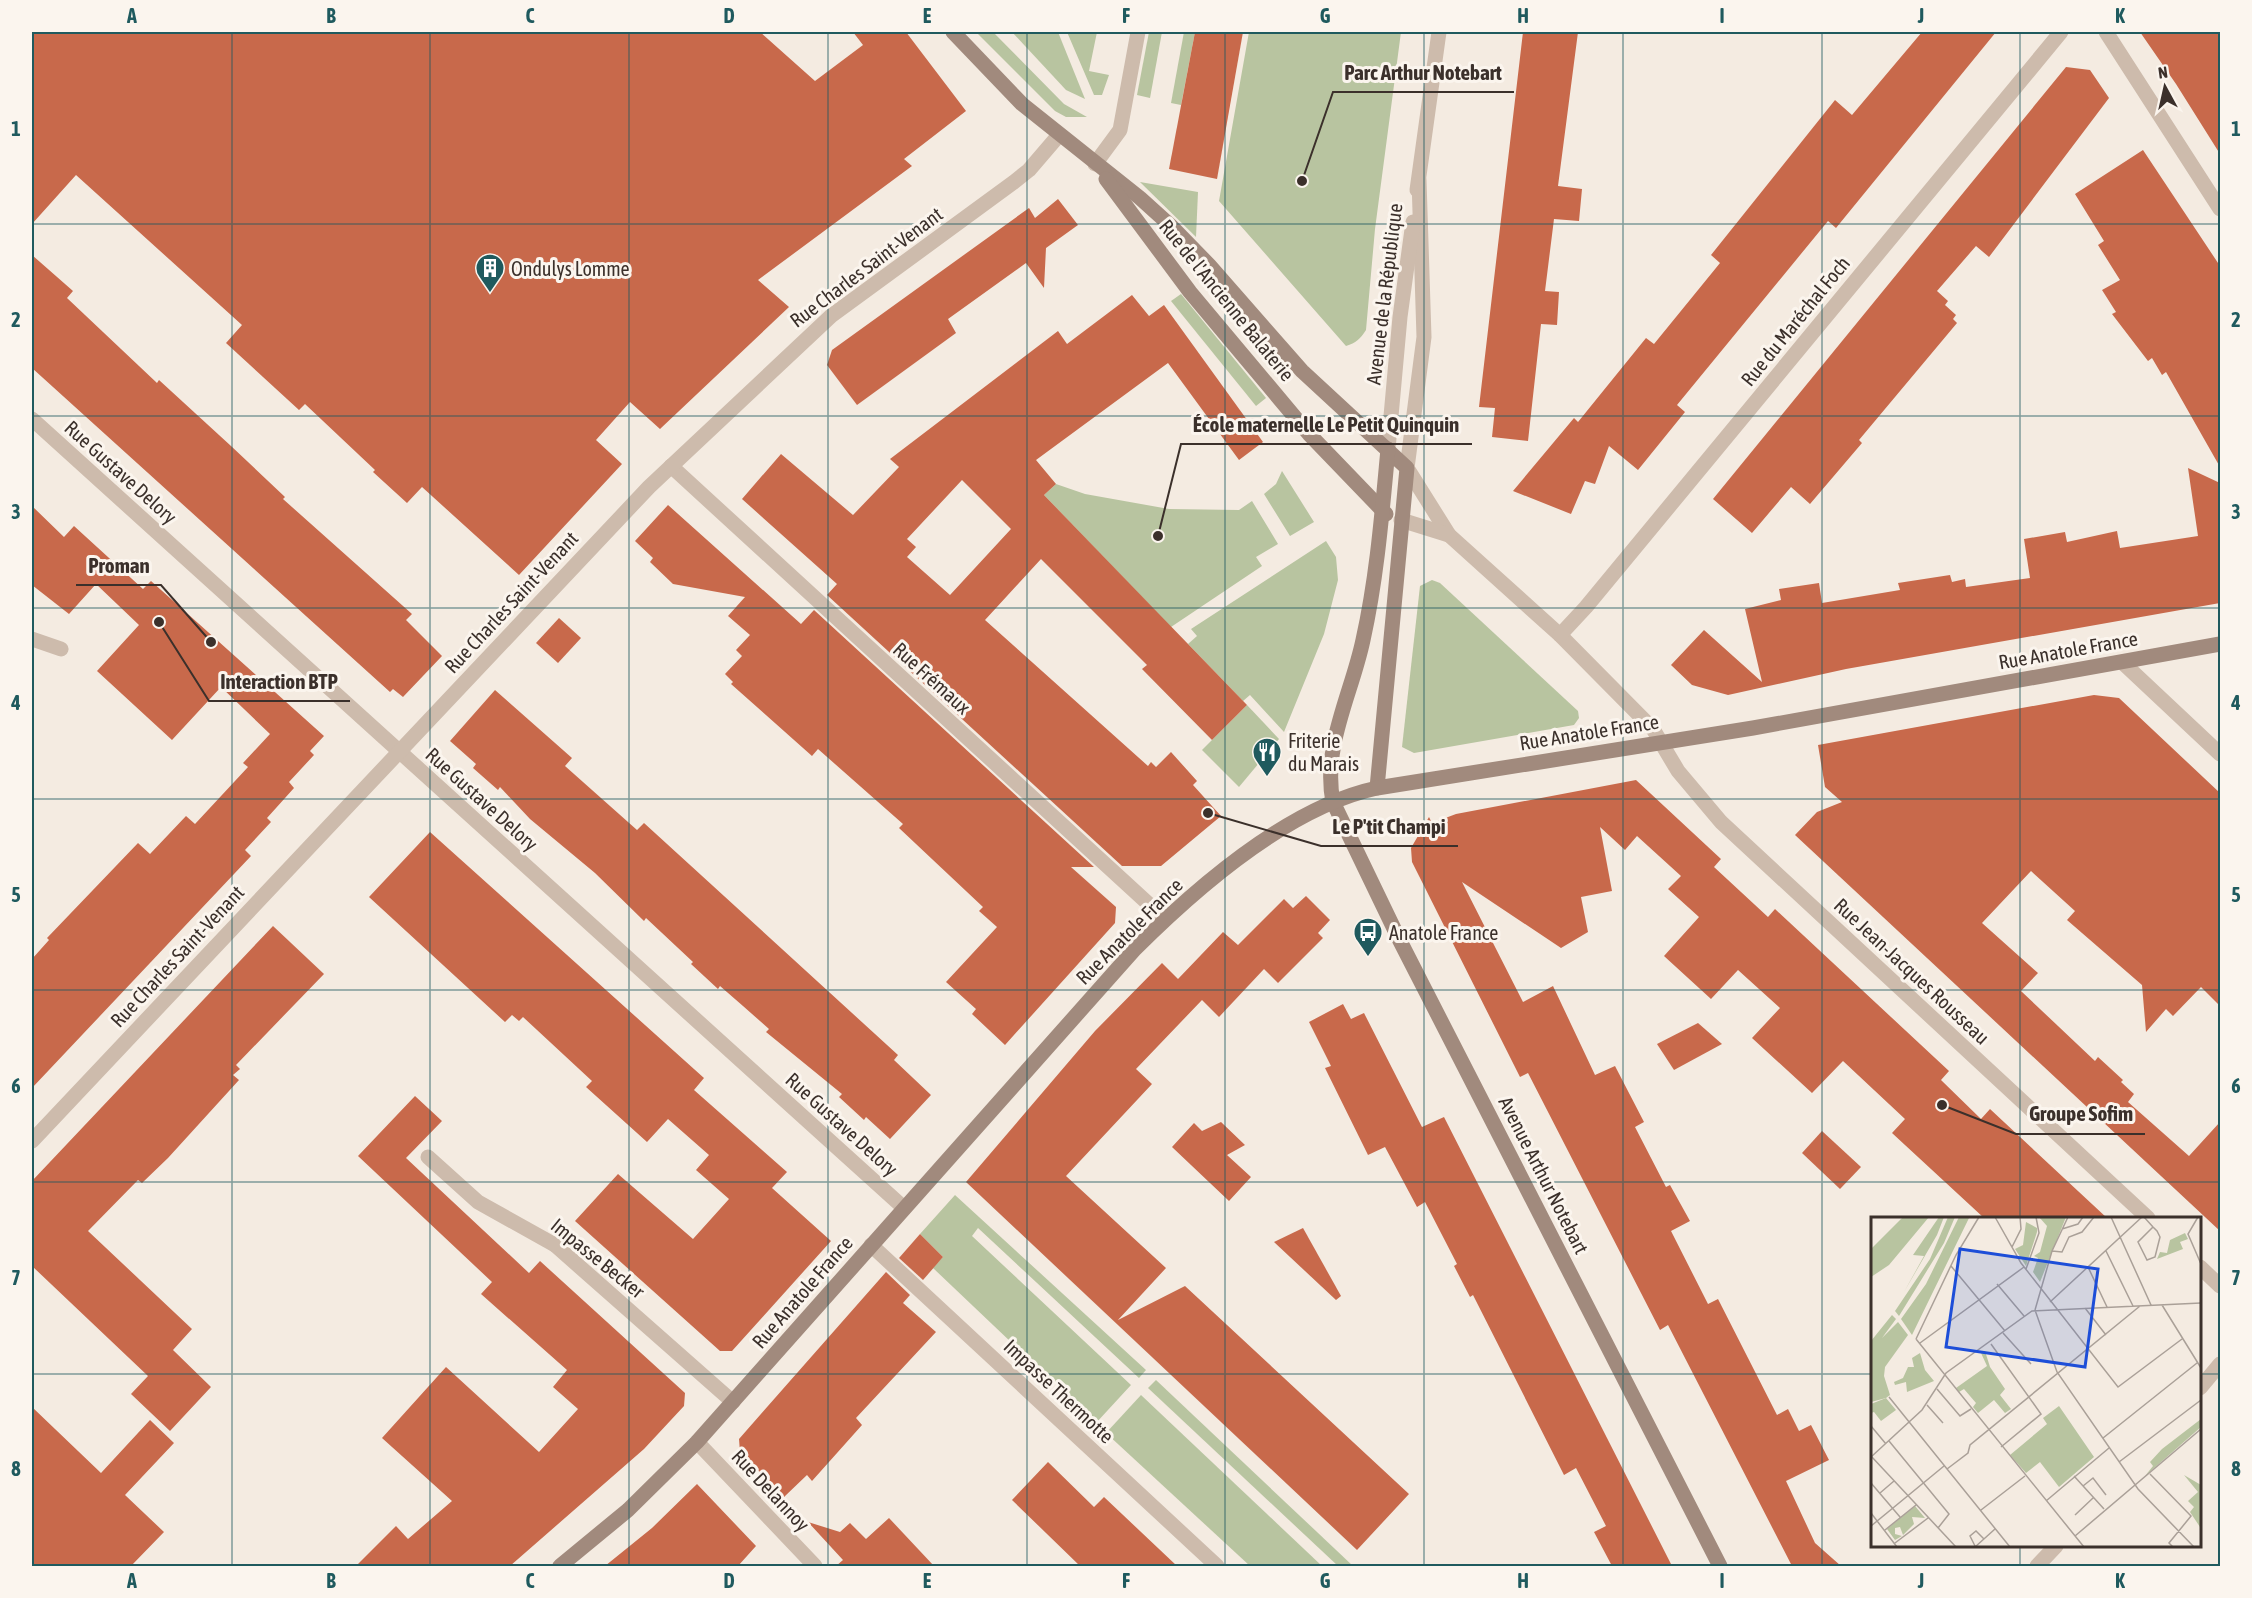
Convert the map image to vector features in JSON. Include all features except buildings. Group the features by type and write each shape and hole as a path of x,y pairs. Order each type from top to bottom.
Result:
{"street":[{"name":"Rue de l'Ancienne Balaterie","path":"953,32 1003,87 1059,135 1140,198 1171,226 1209,265 1302,371 1407,468 1449,535 1560,635 1653,729 1661,742"},
{"path":"1095,164 1120,130 1138,32"},
{"name":"Avenue de la République","path":"1333,801 1330,787 1332,756 1367,620 1382,512 1403,291 1440,32"},
{"name":"Rue du Maréchal Foch","path":"1560,635 1602,589 2061,32"},
{"path":"2106,32 2220,209"},
{"name":"Rue Charles Saint-Venant","path":"32,1142 573,566 670,466 831,316 1029,170 1059,135"},
{"name":"Rue de l'Ancienne Balaterie","path":"1095,164 1190,292 1309,434 1382,512 1449,535"},
{"name":"Avenue de la République","path":"1377,788 1401,520 1424,337 1419,180"},
{"name":"Rue Gustave Delory","path":"32,419 904,1208"},
{"name":"Rue Frémaux","path":"670,466 1165,919"},
{"path":"32,639 61,649"},
{"name":"Rue Anatole France","path":"560,1566 628,1510 697,1442 1134,950 1165,919 1243,857 1287,827 1333,801 1377,788 1661,742 2220,644"},
{"path":"2122,662 2220,754"},
{"name":"Rue Jean-Jacques Rousseau","path":"1661,742 1678,771 1721,822 2147,1217"},
{"name":"Avenue Arthur Notebart","path":"1333,801 1399,939 1720,1566"},
{"name":"Impasse Becker","path":"428,1157 478,1202 555,1245 734,1402"},
{"name":"Impasse Thermotte","path":"872,1245 1217,1566"},
{"path":"2201,1269 2220,1286"},
{"path":"2201,1386 2220,1365"},
{"name":"Rue Delannoy","path":"697,1442 815,1566"},
{"path":"2037,1566 2054,1547"}],"green space":[{"path":"976,32 993,32 1064,104 1087,117 1066,117 1055,111"},
{"path":"1012,32 1058,32 1085,99 1066,90"},
{"path":"1067,32 1097,32 1089,71 1109,75 1102,95 1094,95"},
{"path":"1149,32 1162,32 1150,98 1137,95"},
{"path":"1184,32 1195,32 1181,105 1171,103"},
{"path":"1249,32 1401,32 1375,229 1366,330 1352,344 1346,346 1219,201"},
{"path":"1140,182 1198,192 1196,237"},
{"path":"1181,294 1266,398 1256,406 1171,301"},
{"path":"1282,471 1314,522 1290,536 1264,494 1276,484"},
{"path":"1056,484 1085,494 1169,509 1239,510 1252,501 1278,544 1256,557 1262,566 1171,627 1044,495"},
{"path":"1326,541 1336,557 1338,580 1324,634 1284,732 1250,695 1243,701 1188,644 1197,636 1191,629"},
{"path":"1432,580 1440,583 1578,711 1579,718 1574,725 1414,753 1402,747 1420,586"},
{"path":"1247,705 1279,739 1239,787 1202,750"},
{"path":"955,1195 1146,1370 1139,1378 978,1228 972,1236 1131,1385 1096,1423 933,1268 943,1257 920,1234"},
{"path":"1156,1380 1353,1566 1338,1566 1148,1388"},
{"path":"1141,1395 1322,1566 1250,1566 1106,1433"}],"place":[{"name":"Parc Arthur Notebart","path":"1302,181"},
{"name":"Ondulys Lomme","path":"490,294"},
{"name":"École maternelle Le Petit Quinquin","path":"1158,536"},
{"name":"Interaction BTP","path":"159,622"},
{"name":"Proman","path":"211,642"},
{"name":"Friterie du Marais","path":"1267,778"},
{"name":"Le P'tit Champi","path":"1208,813"},
{"name":"Anatole France","path":"1368,958"},
{"name":"Groupe Sofim","path":"1942,1105"}]}
